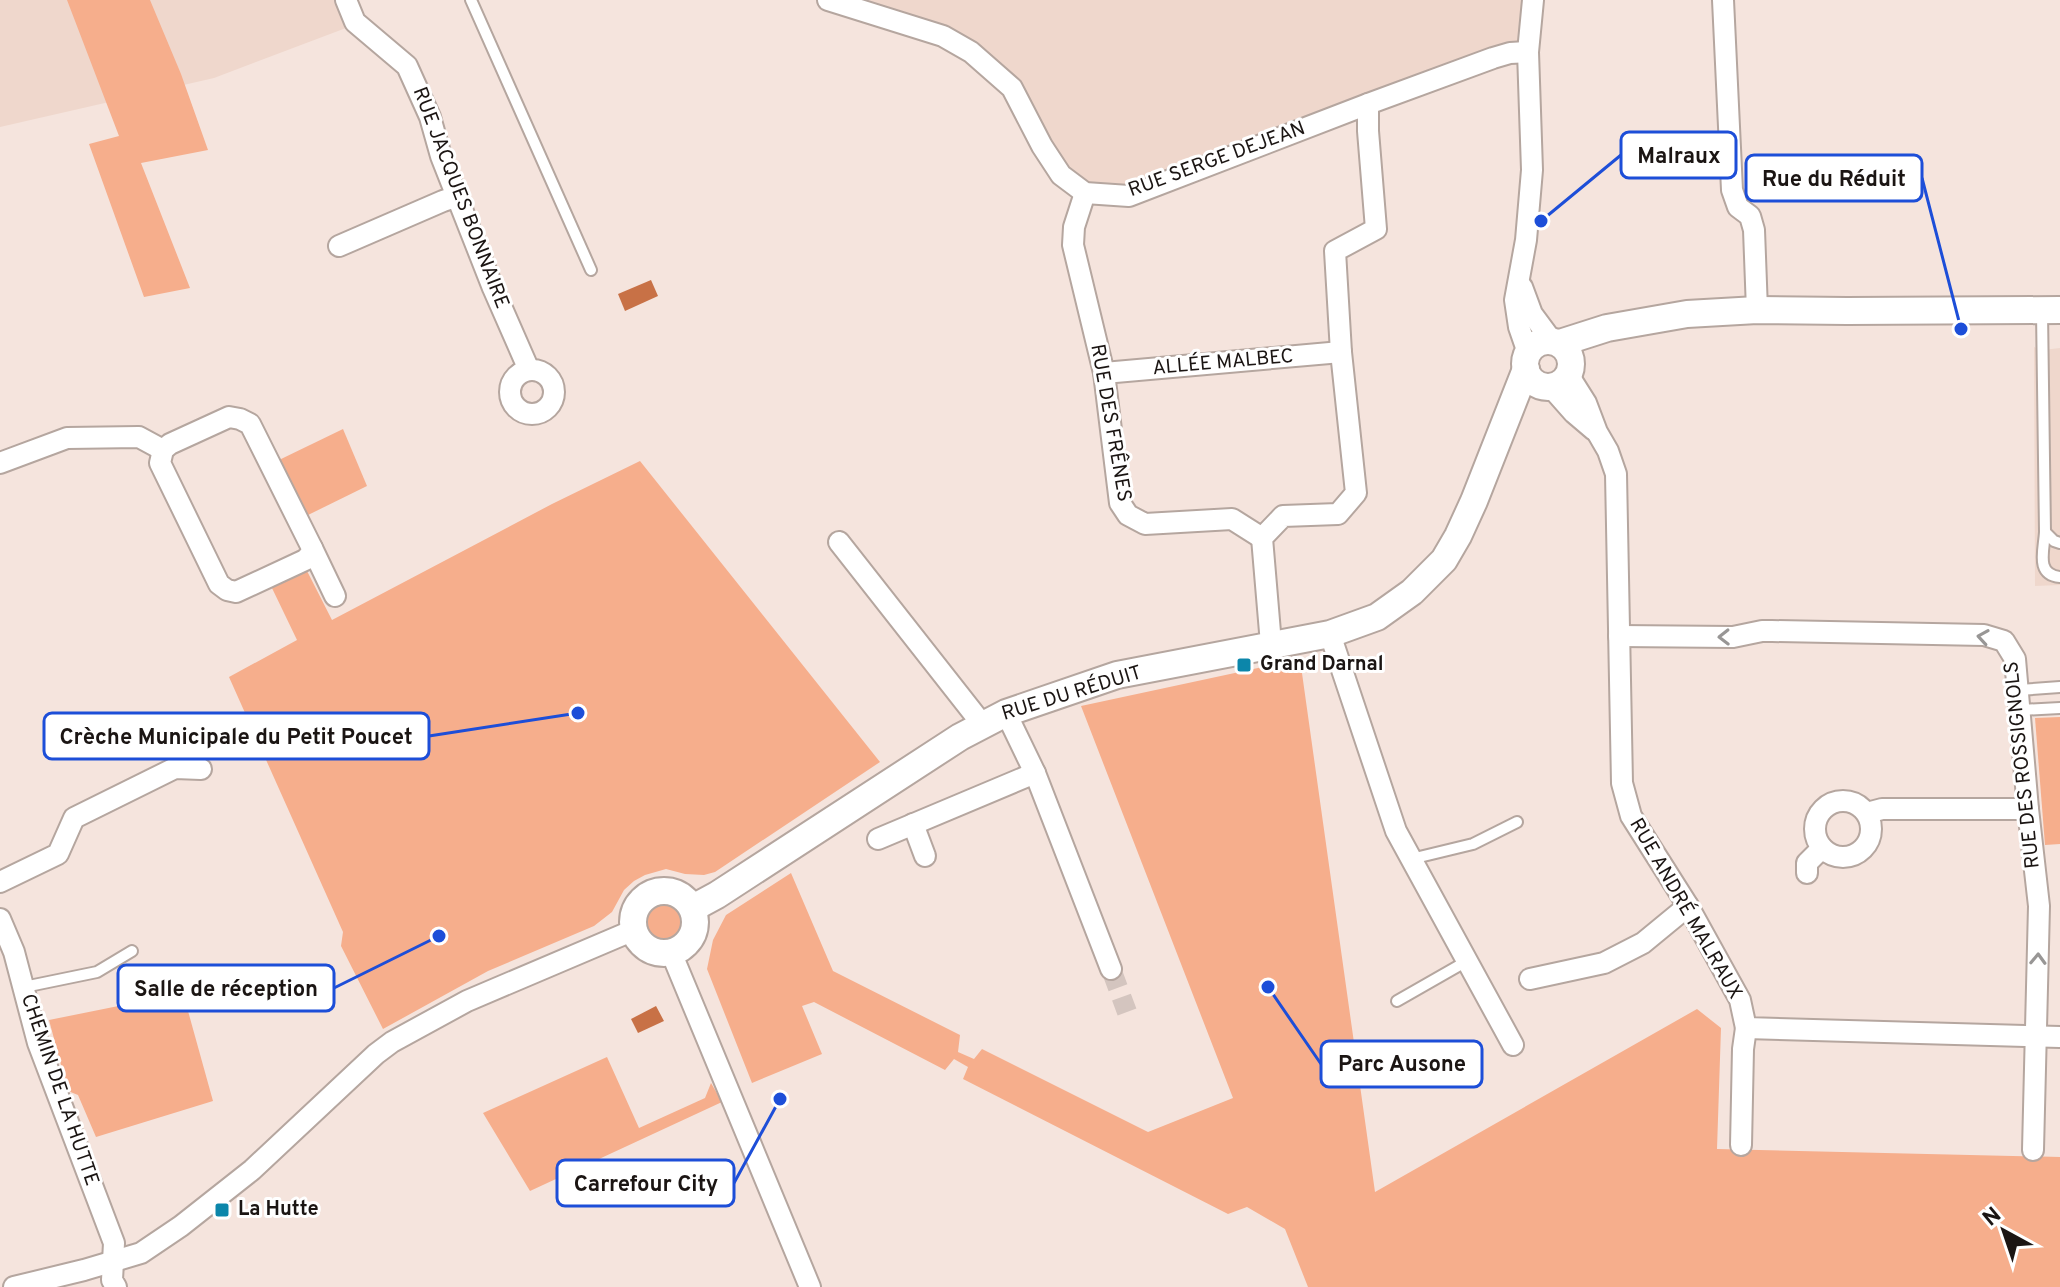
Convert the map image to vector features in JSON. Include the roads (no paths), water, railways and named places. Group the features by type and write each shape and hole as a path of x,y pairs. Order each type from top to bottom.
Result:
{"street":[{"name":"RUE JACQUES BONNAIRE","path":"346,0 355,22 407,66 430,117 441,156 493,288 529,370"},
{"path":"828,0 943,36 971,52 1012,88 1061,175 1085,193"},
{"path":"1533,0 1528,52 1532,170 1526,240 1515,300 1522,339 1550,365 1589,333 1687,314 1757,310 2051,310"},
{"path":"1723,0 1732,190 1738,207 1750,216 1754,230 1757,310"},
{"name":"RUE SERGE DEJEAN","path":"1085,193 1129,196 1493,58 1528,52"},
{"path":"1271,644 1262,538 1283,516 1338,514 1356,493 1341,352 1335,251 1376,229 1368,104"},
{"name":"RUE DES FRÊNES","path":"1085,193 1074,227 1073,245 1104,373 1120,503 1128,515 1145,524 1232,519 1262,538"},
{"path":"339,246 458,196"},
{"name":"ALLÉE MALBEC","path":"1104,373 1341,352"},
{"name":"RUE ANDRÉ MALRAUX","path":"1550,365 1574,413 1597,432 1616,474 1622,783 1631,816 1688,906 1740,1000 1746,1028"},
{"name":"RUE DU RÉDUIT","path":"693,908 994,718 1117,675 1330,634 1377,617 1412,592 1444,560 1458,536 1497,442 1550,365"},
{"path":"312,548 305,560 236,592 227,590 219,584 160,463 163,450 229,417 250,424 312,548 335,596"},
{"path":"0,463 67,438 139,437 163,450"},
{"path":"839,542 994,718 1035,773 1111,969"},
{"name":"RUE DES ROSSIGNOLS","path":"1619,636 1733,637 1762,631 1984,635 2004,641 2015,659 2039,906 2033,1150"},
{"path":"1330,634 1396,831 1513,1045"},
{"path":"0,882 58,854 74,818 175,768 201,769"},
{"path":"878,839 1035,773"},
{"path":"1845,801 1854,803 1867,813 1871,834 1863,849 1855,855 1838,857 1822,848 1816,822 1823,810 1836,802 1845,801"},
{"path":"1867,813 1882,809 2028,809"},
{"path":"913,824 925,856"},
{"path":"1807,873 1807,863 1822,848"},
{"path":"673,891 693,908 692,935 680,949 662,953 644,946 634,930 639,902 655,892 673,891"},
{"path":"1530,979 1604,963 1643,943 1688,906"},
{"name":"CHEMIN DE LA HUTTE","path":"0,919 14,952 38,1043 114,1243 112,1280 116,1287"},
{"path":"14,1287 141,1253 181,1226 261,1162 392,1042 467,1001 634,930"},
{"path":"671,952 810,1287"},
{"path":"1741,1145 1746,1028 2060,1037"}],"lane":[{"path":"471,0 591,270"},
{"path":"2051,310 2043,563 2049,575 2060,577"},
{"path":"2045,532 2060,543"},
{"path":"2020,700 2060,687"},
{"path":"2020,700 2060,708"},
{"path":"1411,859 1473,844 1517,822"},
{"path":"24,987 97,972 132,951"},
{"path":"1397,1001 1467,961"}],"tunnel":[{"path":"1111,969 1127,1012"}],"place":[{"name":"Malraux","path":"1541,221"},
{"name":"Rue du Réduit","path":"1961,329"},
{"name":"Grand Darnal","path":"1244,665"},
{"name":"Crèche Municipale du Petit Poucet","path":"578,713"},
{"name":"Salle de réception","path":"439,936"},
{"name":"Parc Ausone","path":"1268,987"},
{"name":"Carrefour City","path":"780,1099"},
{"name":"La Hutte","path":"222,1210"}]}
